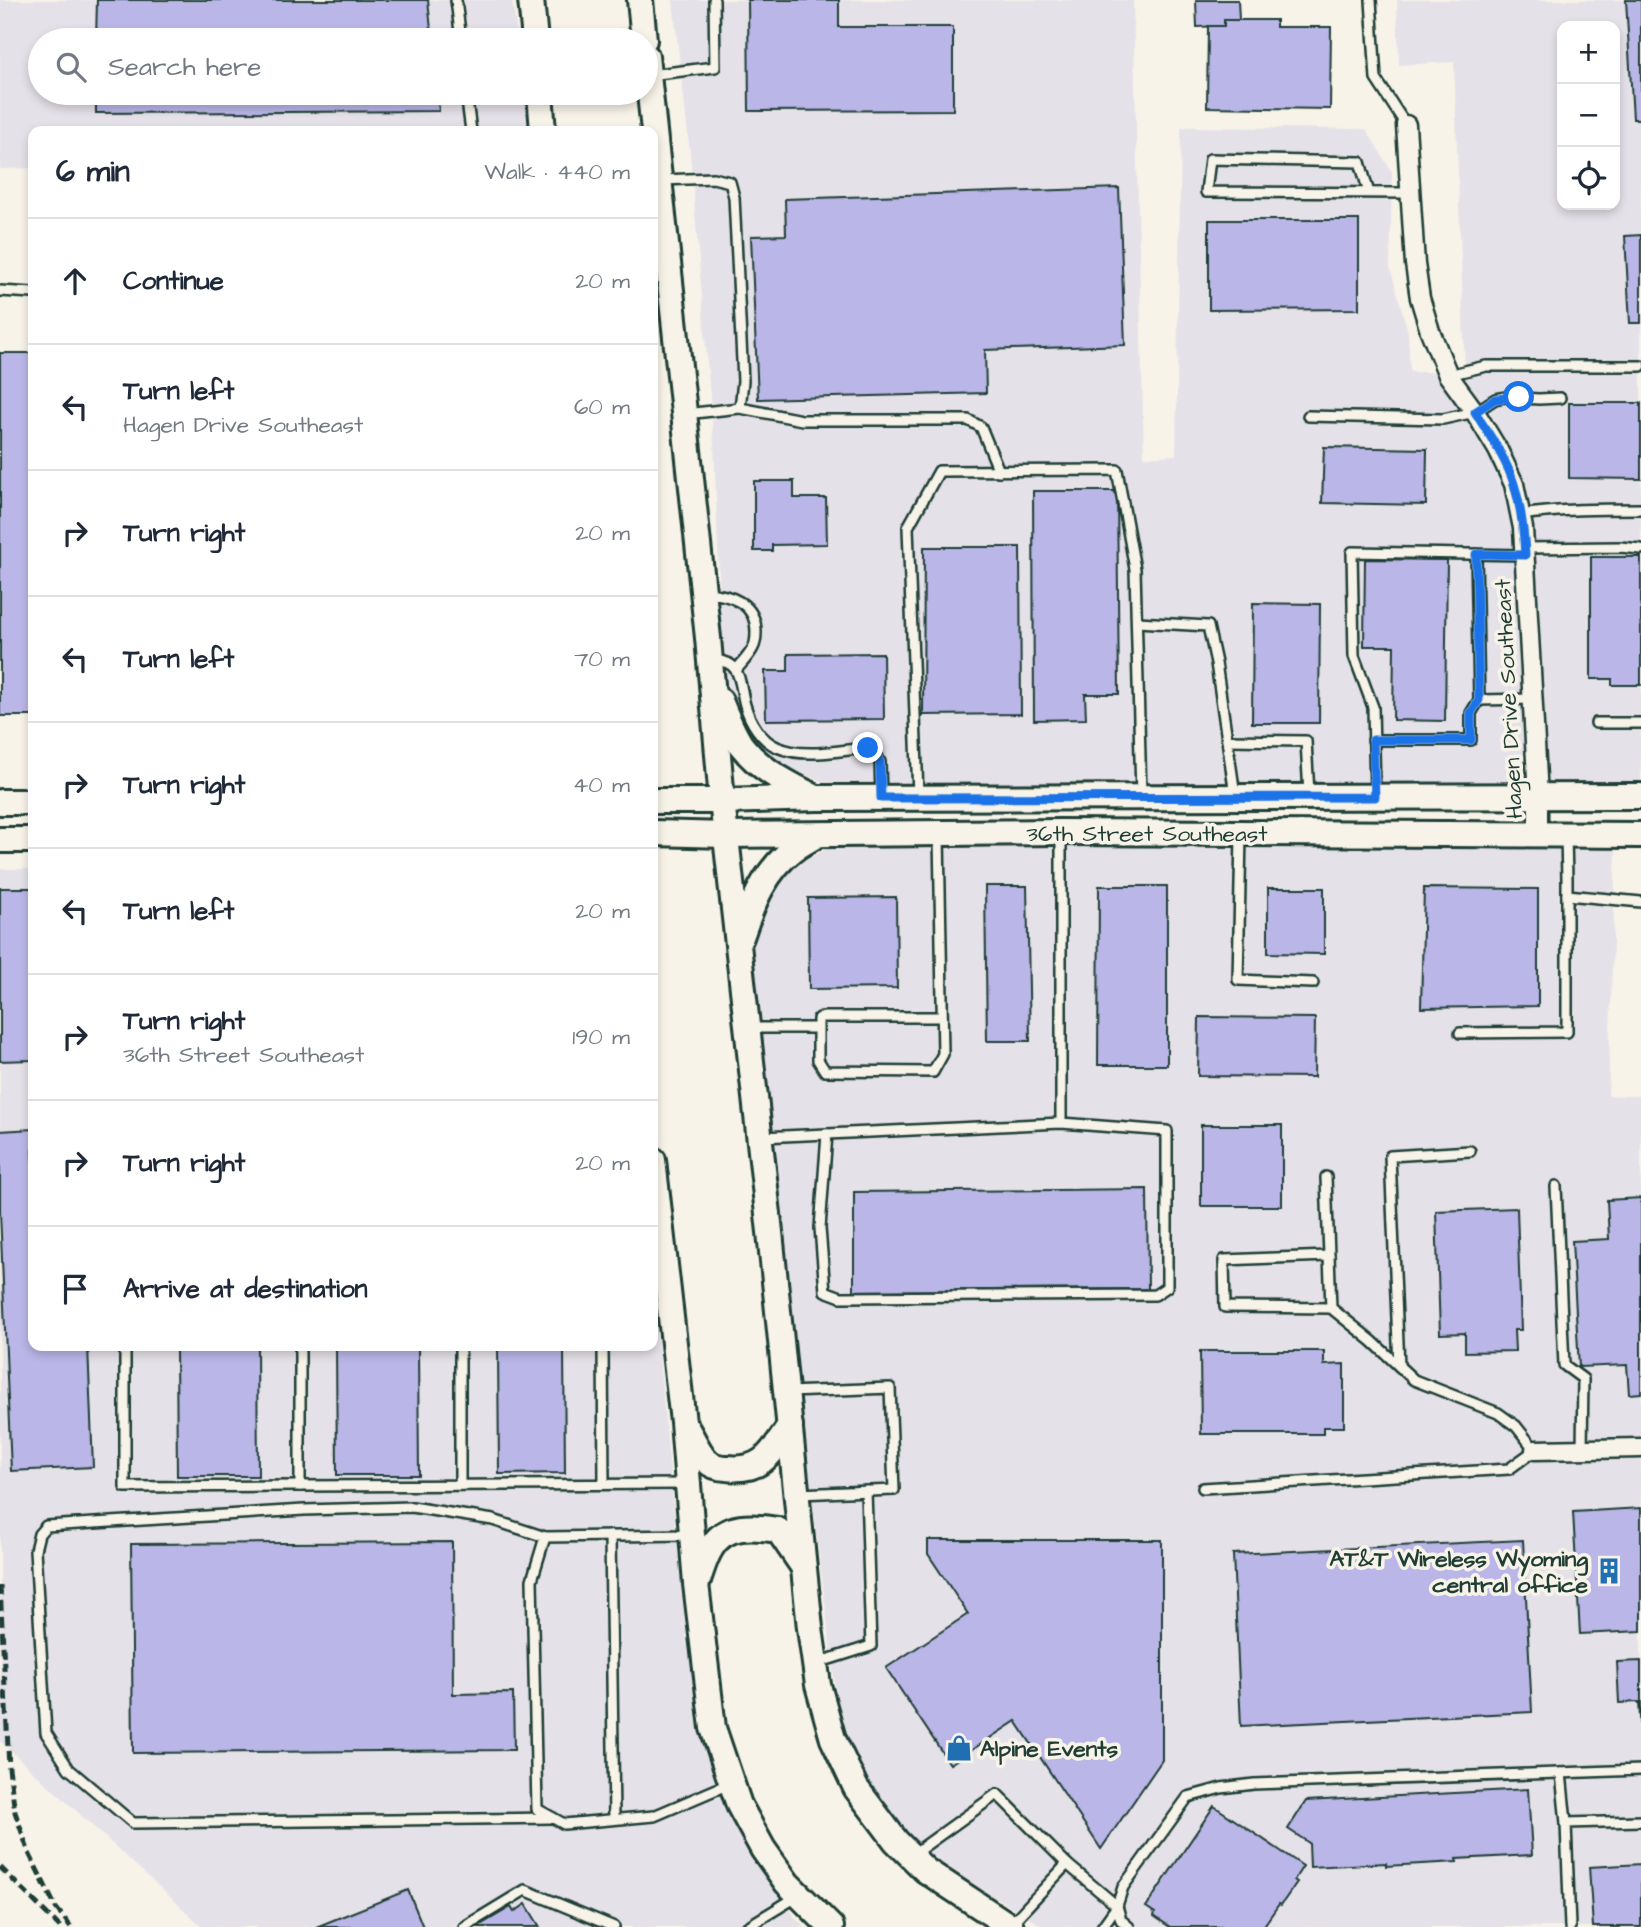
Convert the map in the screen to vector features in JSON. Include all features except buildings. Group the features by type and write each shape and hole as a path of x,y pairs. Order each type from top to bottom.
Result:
{"street":[{"path":"531,0 534,28"},
{"path":"640,0 643,28"},
{"path":"541,105 543,126"},
{"path":"650,105 651,126"},
{"name":"Hagen Drive Southeast","path":"1406,125 1415,264 1420,298 1448,375 1499,450 1514,484 1520,515 1525,552 1538,834"},
{"path":"658,205 684,414 722,801 818,1685 833,1739 856,1788 896,1841 925,1870 1001,1923"},
{"path":"658,287 673,319"},
{"path":"711,673 740,743 752,758 769,773 817,798"},
{"name":"36th Street Southeast","path":"658,801 918,797 1641,796"},
{"path":"0,802 28,802"},
{"name":"36th Street Southeast","path":"658,833 1641,835"},
{"path":"738,944 752,905 771,872 792,850 818,834"},
{"path":"0,840 28,840"},
{"path":"658,1204 713,1728 739,1805 763,1849 787,1883 831,1927"},
{"path":"683,1422 707,1461 718,1468 734,1469 754,1466 767,1459 790,1426"},
{"path":"1535,1450 1641,1448"},
{"path":"696,1584 712,1545 730,1530 751,1526 778,1530 804,1569"}],"lane":[{"path":"456,0 460,28"},
{"path":"658,65 715,67 714,0"},
{"path":"1371,0 1376,79 1406,125"},
{"path":"468,105 470,126"},
{"path":"1369,193 1360,162 1210,159 1206,192 1362,193 1369,193 1411,193"},
{"path":"658,182 713,178 730,182 734,197 743,381 740,408"},
{"path":"0,291 28,293"},
{"path":"1448,375 1486,366 1641,366"},
{"path":"1308,416 1443,419 1475,412 1495,399 1505,397 1539,400 1560,398"},
{"path":"684,414 740,408 802,420 968,420 981,427 999,471"},
{"path":"918,797 908,527 939,471 1117,470 1135,569 1141,797"},
{"path":"1520,515 1550,511 1641,509"},
{"path":"1375,797 1373,707 1354,656 1352,552 1476,554 1620,547 1641,549"},
{"path":"1373,740 1471,740 1471,713 1479,700 1476,554"},
{"path":"703,593 721,593 735,598 754,617 754,647 736,670"},
{"path":"1137,622 1208,626 1216,663 1235,797"},
{"path":"711,673 720,660 736,670 751,720 761,735 775,746 809,753 868,748 880,762 881,798"},
{"path":"1479,700 1533,699"},
{"path":"1596,723 1641,723"},
{"path":"1227,740 1306,741 1309,797"},
{"path":"1061,832 1061,1124"},
{"path":"939,833 943,1054 933,1072 825,1071 818,1060 817,1028 818,1019 822,1017 942,1017"},
{"path":"1241,833 1238,980 1314,983"},
{"path":"1460,1033 1567,1032 1566,834"},
{"path":"1567,895 1641,902"},
{"path":"748,1028 817,1028"},
{"path":"760,1137 827,1134 1061,1124 1167,1131 1167,1287 1155,1295 841,1297 825,1291 820,1228 827,1134"},
{"path":"1399,1366 1390,1156 1470,1151"},
{"path":"1326,1177 1331,1308"},
{"path":"1556,1186 1564,1365 1583,1379 1582,1449"},
{"path":"1203,1488 1509,1469 1535,1450 1516,1426 1498,1413 1414,1380 1331,1308 1225,1307 1224,1259 1329,1256"},
{"path":"125,1351 125,1487 688,1483"},
{"path":"300,1351 300,1486"},
{"path":"460,1351 460,1485"},
{"path":"603,1351 604,1484"},
{"path":"786,1392 890,1388 894,1490 797,1494"},
{"path":"815,1663 871,1646 866,1491"},
{"path":"553,1818 133,1823 69,1769 46,1733 35,1550 39,1534 46,1526 317,1509 412,1507 493,1520 545,1537 692,1535"},
{"path":"610,1536 614,1819"},
{"path":"545,1537 531,1580 537,1809 564,1824 654,1816 731,1783"},
{"path":"1102,1927 1118,1906 1124,1887 1188,1797 1221,1788 1254,1784 1641,1770"},
{"path":"1561,1773 1570,1927"},
{"path":"911,1856 997,1794 1067,1864 1118,1906 1121,1920 1129,1927"},
{"path":"1566,1823 1641,1821"},
{"path":"1001,1923 1067,1864"},
{"path":"464,1927 525,1890 614,1927"},
{"path":"747,1927 799,1895"}],"shaded area":[{"path":"0,0 512,0 516,28 28,28 28,105 527,105 529,126 28,126 28,168 0,169"},
{"path":"673,0 1133,0 1144,457 1176,455 1181,127 1366,129 1392,172 1390,267 1408,332 1410,372 1465,372 1454,62 1399,65 1397,0 1641,0 1641,790 823,782 786,767 749,738 723,682 714,445 691,163"},
{"path":"1616,845 1608,1096 1641,1096 1641,1927 1044,1927 930,1858 884,1810 850,1746 837,1701 749,940 759,917 789,868 832,846"},
{"path":"0,869 28,869 28,1351 658,1351 658,1347 686,1635 711,1771 737,1824 796,1919 806,1927 203,1927 0,1741"}],"railway":[{"path":"0,1586 9,1768 15,1812 29,1853 56,1908 71,1927"},
{"path":"0,1867 60,1927"}],"place":[{"name":"AT&T Wireless Wyoming central office","path":"1609,1571"},
{"name":"Alpine Events","path":"959,1748"}],"route":[{"path":"868,748 880,762 881,798 1375,797 1373,740 1471,740 1471,713 1479,700 1476,554 1525,555 1523,528 1514,484 1499,450 1475,412 1495,399 1519,397"}]}
